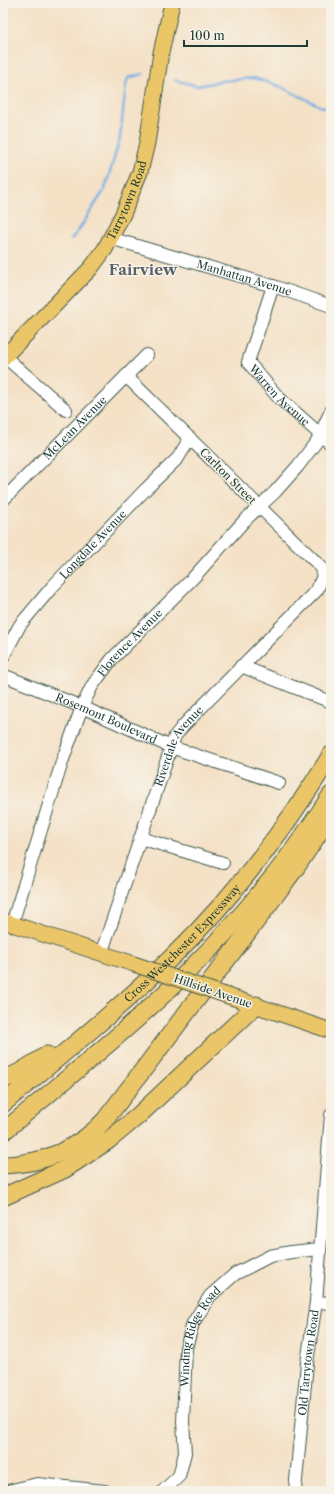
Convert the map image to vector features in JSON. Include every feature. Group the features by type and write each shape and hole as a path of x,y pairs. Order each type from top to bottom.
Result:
{"highway":[{"name":"Cross Westchester Expressway","path":"3,1104 129,998 178,952 232,893 286,823 331,755"},
{"name":"Cross Westchester Expressway","path":"3,1132 143,1014 203,956 244,912 272,877 304,835 331,795"},
{"path":"4,1165 29,1163 54,1156 78,1143 105,1120 260,916 331,815"},
{"path":"3,1080 34,1064 129,998"},
{"path":"3,1197 64,1169 109,1140 138,1116 256,1005"}],"main road":[{"name":"Tarrytown Road","path":"4,357 91,268 110,238 129,200 144,157 172,3"},
{"name":"Hillside Avenue","path":"8,922 331,1031"}],"street":[{"name":"Manhattan Avenue","path":"110,238 273,286 331,306"},
{"name":"Warren Avenue","path":"273,286 248,362 278,397 331,444"},
{"name":"McLean Avenue","path":"3,500 147,355"},
{"path":"4,357 66,410"},
{"name":"Carlton Street","path":"126,376 322,568 322,578"},
{"name":"Florence Avenue","path":"8,922 62,762 82,707 92,686 112,659 193,578 244,521 298,466 317,441 331,411"},
{"name":"Longdale Avenue","path":"3,657 10,641 24,619 52,587 178,458 190,438"},
{"name":"Riverdale Avenue","path":"101,954 175,736 241,666 317,590 322,578"},
{"path":"241,666 331,702"},
{"name":"Rosemont Boulevard","path":"3,675 82,707 171,747 280,783"},
{"path":"140,838 223,863"},
{"name":"Old Tarrytown Road","path":"295,1491 307,1363 316,1302 320,1249 328,1192 331,1115"},
{"name":"Winding Ridge Road","path":"163,1491 179,1476 185,1453 183,1422 186,1348 193,1323 205,1303 210,1296 235,1274 270,1256 320,1249"},
{"path":"316,1302 331,1303"},
{"path":"8,1491 37,1484 105,1491"}],"waterway":[{"path":"71,239 76,234 105,189 120,138 128,78 143,74"},
{"path":"175,80 198,86 221,81 254,78 279,86 322,107 331,107"}],"district":[{"name":"Fairview","path":"143,270"}]}
